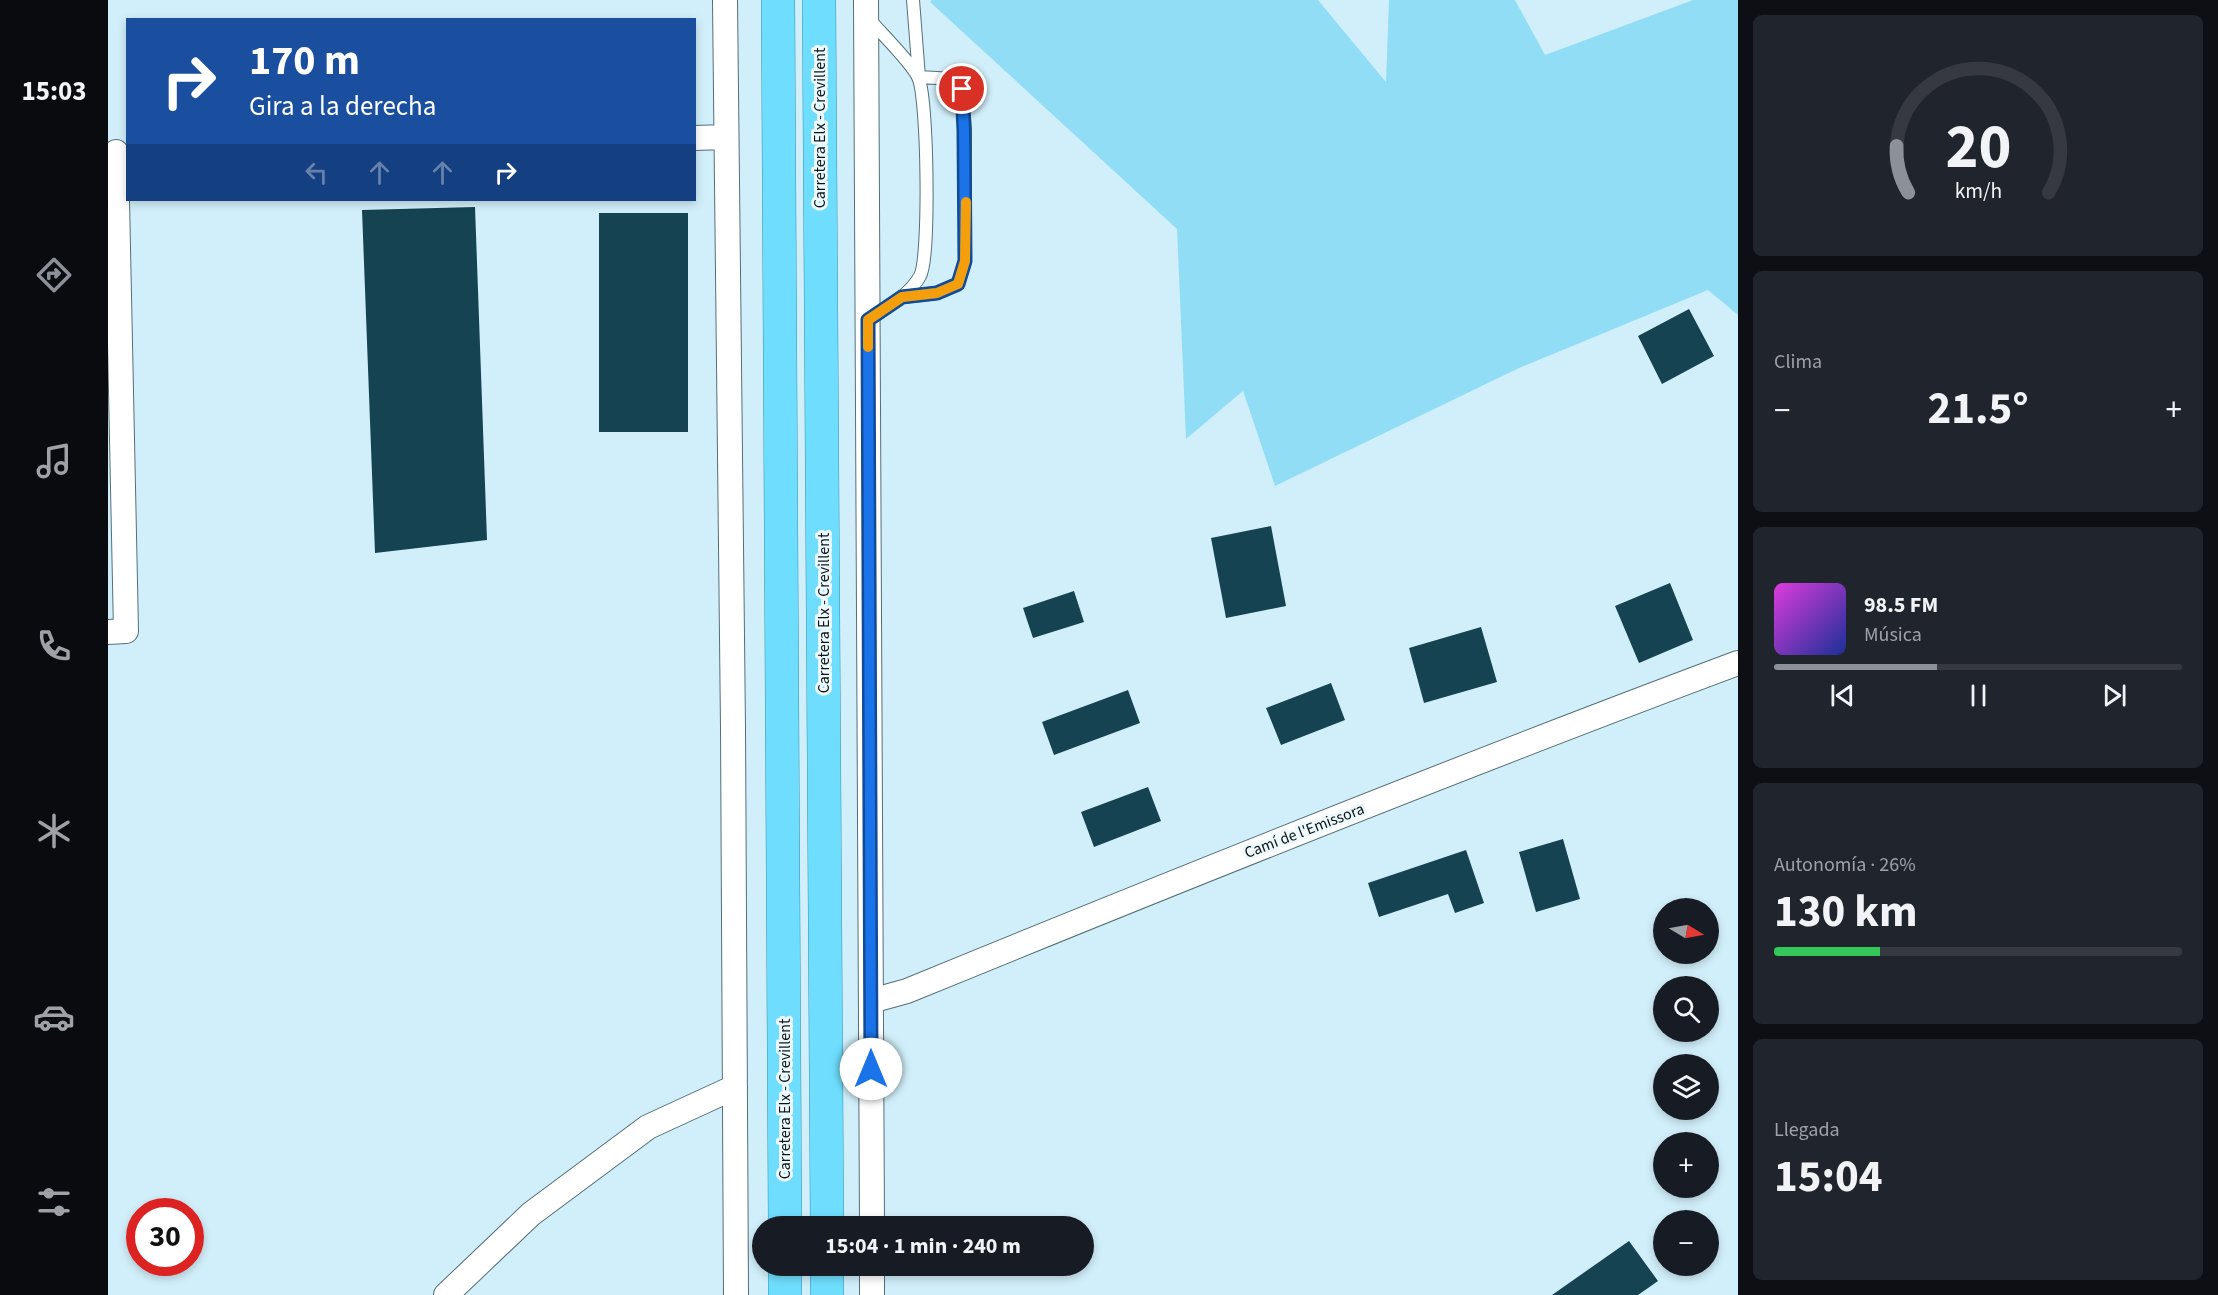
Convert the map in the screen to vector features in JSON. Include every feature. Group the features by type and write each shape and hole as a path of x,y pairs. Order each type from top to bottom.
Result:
{"highway":[{"name":"Carretera Elx - Crevillent","path":"778,0 785,1216"},
{"name":"Carretera Elx - Crevillent","path":"819,0 826,1216"},
{"path":"785,1276 785,1295"},
{"path":"827,1276 827,1295"}],"street":[{"path":"725,0 736,1295"},
{"path":"866,8 872,1216"},
{"path":"696,138 726,137"},
{"path":"108,632 126,631 117,152"},
{"name":"Camí de l'Emissora","path":"871,1001 907,991 1206,869 1549,734 1738,663"},
{"path":"446,1295 531,1214 648,1127 735,1087"},
{"path":"872,1276 872,1295"}],"lane":[{"path":"868,320 908,292 922,274 926,154 913,0"},
{"path":"866,8 919,77 954,79 962,89 965,261 958,284 937,293 902,297"}],"shaded area":[{"path":"932,0 1318,0 1386,82 1389,0 1515,0 1545,55 1693,0 1738,0 1738,315 1708,290 1519,368 1275,486 1243,391 1186,439 1177,229 930,2"}],"building":[{"path":"475,207 487,540 375,553 362,210"},
{"path":"599,213 688,213 688,432 599,432"},
{"path":"1689,309 1714,356 1662,384 1638,336"},
{"path":"1271,526 1286,606 1226,618 1211,538"},
{"path":"1670,583 1693,640 1639,663 1615,606"},
{"path":"1074,591 1084,622 1033,638 1023,608"},
{"path":"1481,627 1497,682 1424,703 1409,648"},
{"path":"1331,683 1345,720 1281,745 1266,708"},
{"path":"1128,690 1140,723 1054,755 1042,722"},
{"path":"1148,787 1161,821 1094,847 1081,812"},
{"path":"1563,839 1580,899 1536,912 1519,852"},
{"path":"1466,850 1484,903 1455,913 1448,894 1379,917 1368,883"},
{"path":"1629,1241 1658,1281 1638,1295 1552,1295"}],"slow traffic":[{"path":"868,347 868,320 902,297 937,293 958,284 965,261 966,202"}],"route":[{"path":"871,1069 868,320 902,297 937,293 958,284 965,261 966,205 962,89"}]}
